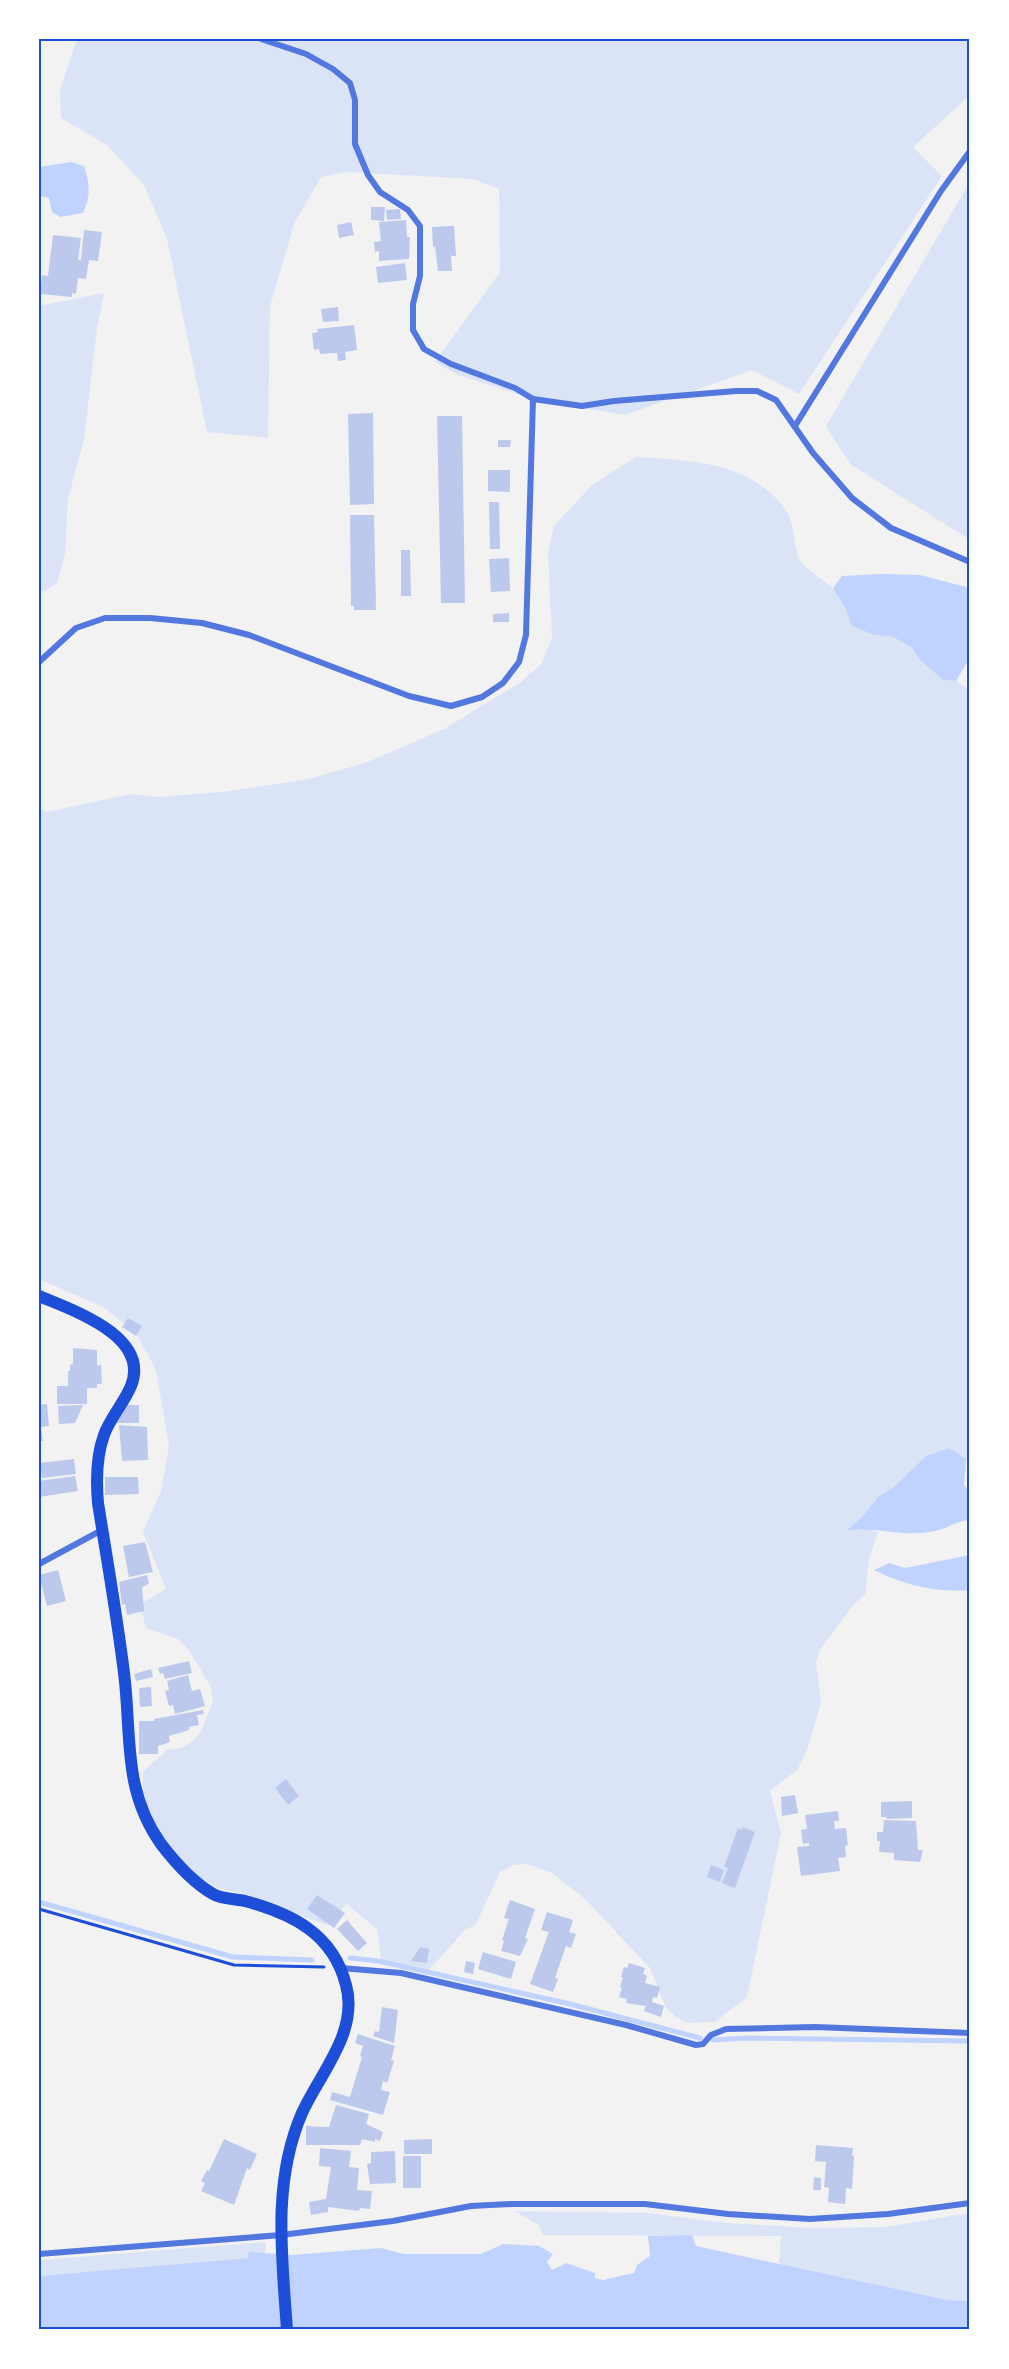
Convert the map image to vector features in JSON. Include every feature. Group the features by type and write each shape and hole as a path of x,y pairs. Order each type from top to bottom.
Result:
{"main road":[{"path":"39,1296 100,1324 119,1338 131,1358 134,1370 132,1384 104,1433 98,1455 96,1478 125,1677 128,1749 134,1784 144,1814 161,1844 191,1876 214,1895 246,1902 284,1915 309,1928 335,1954 347,1988 346,2024 338,2046 302,2112 291,2141 281,2207 287,2330"}],"street":[{"path":"261,39 306,54 333,69 350,83 355,100 355,144 368,175 380,192 408,210 420,226 420,276 412,304 413,330 424,349 451,364 515,388 533,399 582,406 614,401 736,391 757,392 776,400 813,453 852,498 891,528 970,562"},
{"path":"795,426 941,191 970,151"},
{"path":"39,662 76,628 105,618 150,618 202,623 249,635 410,696 452,706 482,698 503,683 519,662 526,635 533,399"},
{"path":"39,1564 102,1530"},
{"path":"341,1968 401,1973 626,2025 696,2045 703,2044 711,2035 726,2029 815,2027 970,2033"},
{"path":"39,2254 281,2235 393,2221 471,2206 645,2204 728,2214 810,2219 888,2214 970,2203"}],"path":[{"path":"39,1908 234,1965 341,1968"}],"shaded area":[{"path":"77,39 970,39 970,95 913,147 942,176 799,394 752,370 625,415 536,400 458,375 435,362 500,272 499,189 473,179 347,172 321,177 294,224 270,307 268,438 207,432 167,239 144,185 107,145 61,118 60,90"},
{"path":"970,182 970,540 850,464 826,426"},
{"path":"104,293 97,328 84,439 68,499 65,554 57,583 44,591 39,590 39,306"},
{"path":"636,457 678,460 721,467 758,484 775,497 788,514 799,559 834,590 852,626 874,635 893,637 911,647 920,660 943,680 956,681 970,690 970,1465 966,1459 926,1456 895,1486 878,1497 862,1517 848,1529 862,1528 878,1532 869,1559 865,1595 854,1604 820,1650 816,1663 821,1703 809,1744 798,1769 770,1791 781,1833 747,1997 715,2022 688,2023 676,2017 666,2008 650,1968 585,1899 552,1873 527,1864 513,1865 500,1872 476,1924 464,1931 428,1971 381,1961 377,1929 347,1904 326,1925 248,1895 220,1889 196,1876 166,1846 143,1795 143,1772 167,1750 182,1748 194,1740 202,1730 213,1701 211,1687 188,1649 178,1639 146,1628 140,1604 166,1589 143,1532 161,1491 169,1446 156,1370 135,1331 101,1306 39,1279 39,808 47,812 131,794 157,797 222,792 309,779 365,763 444,729 521,682 541,664 552,638 548,553 554,526 592,485"},
{"path":"514,2211 647,2213 727,2223 811,2228 885,2227 970,2213 970,2301 947,2300 787,2267 779,2263 781,2236 542,2235 540,2226"},
{"path":"266,2242 265,2254 248,2258 39,2276 39,2260"}],"water":[{"path":"71,162 84,166 88,178 87,201 83,213 60,217 52,212 49,198 40,196 39,167"},
{"path":"920,575 970,588 970,657 956,681 943,680 920,660 911,647 893,637 874,635 852,626 833,588 842,576"},
{"path":"949,1448 966,1459 964,1485 970,1491 970,1520 924,1533 868,1529 847,1530 862,1517 878,1497 895,1486 926,1456"},
{"path":"970,1555 970,1590 921,1587 874,1570 889,1563 905,1568"},
{"path":"692,2235 696,2246 947,2300 970,2301 970,2330 39,2330 39,2276 248,2258 249,2252 291,2255 381,2248 404,2254 481,2254 503,2244 539,2246 553,2254 547,2262 552,2270 566,2263 595,2273 595,2278 603,2280 634,2273 637,2265 650,2256 648,2236"}],"building":[{"path":"371,207 385,207 384,221 371,220"},
{"path":"400,209 401,219 387,220 386,210"},
{"path":"406,220 407,237 410,237 409,259 379,261 379,251 375,252 374,242 381,241 379,222"},
{"path":"351,222 354,235 339,238 337,225"},
{"path":"454,226 456,256 451,256 452,271 438,271 432,227"},
{"path":"84,230 102,232 98,261 89,260 86,279 78,278 76,294 72,293 72,297 40,294 42,275 48,276 53,235 81,238 78,260 81,260"},
{"path":"405,263 407,280 378,283 376,267"},
{"path":"338,307 339,321 323,322 321,309"},
{"path":"354,325 357,350 345,352 346,360 338,361 337,353 320,354 319,349 314,350 312,333 318,332 317,329"},
{"path":"373,413 374,504 350,505 348,414"},
{"path":"437,416 462,416 465,603 441,603"},
{"path":"498,440 511,440 510,447 498,447"},
{"path":"488,470 510,470 510,492 488,491"},
{"path":"489,502 499,502 500,549 490,549"},
{"path":"350,515 374,515 376,610 354,610 354,606 351,606"},
{"path":"401,550 410,550 411,596 401,596"},
{"path":"509,558 510,591 491,592 489,559"},
{"path":"509,613 509,622 493,622 493,614"},
{"path":"128,1318 142,1326 136,1336 122,1327"},
{"path":"73,1348 97,1350 97,1366 101,1365 102,1384 97,1384 97,1388 87,1388 87,1404 57,1404 57,1386 68,1386 68,1371 70,1371 70,1365 73,1364"},
{"path":"47,1404 49,1426 41,1427 43,1441 39,1441 39,1405"},
{"path":"83,1405 75,1423 59,1424 58,1406"},
{"path":"119,1405 139,1405 139,1423 115,1423"},
{"path":"119,1425 147,1427 148,1460 122,1461"},
{"path":"74,1459 76,1474 42,1478 40,1463"},
{"path":"75,1476 78,1491 39,1497 39,1481"},
{"path":"105,1477 138,1477 139,1494 105,1495"},
{"path":"145,1542 153,1572 129,1577 123,1546"},
{"path":"58,1570 66,1601 47,1606 39,1575"},
{"path":"147,1575 149,1583 142,1588 144,1611 127,1615 125,1604 122,1605 119,1582"},
{"path":"189,1661 192,1673 165,1679 158,1668"},
{"path":"151,1669 153,1677 136,1681 134,1674"},
{"path":"188,1675 192,1691 200,1689 205,1706 175,1714 173,1705 169,1706 165,1691 169,1690 167,1681"},
{"path":"151,1687 152,1706 140,1707 139,1688"},
{"path":"203,1710 204,1714 197,1715 199,1725 169,1736 170,1742 158,1746 158,1754 139,1754 139,1721 154,1721 154,1719"},
{"path":"286,1779 299,1796 288,1805 275,1788"},
{"path":"795,1795 798,1813 782,1816 781,1797"},
{"path":"912,1801 912,1818 887,1819 881,1817 881,1802"},
{"path":"838,1811 839,1821 834,1821 835,1829 846,1828 848,1845 845,1846 846,1857 838,1858 840,1871 801,1876 797,1847 809,1846 809,1843 803,1844 801,1830 807,1829 805,1815"},
{"path":"884,1820 916,1821 918,1850 923,1850 920,1862 894,1860 894,1853 879,1852 880,1841 877,1841 877,1832 883,1832"},
{"path":"743,1827 755,1832 735,1888 722,1883 728,1868 724,1867 738,1828 742,1830"},
{"path":"711,1865 724,1870 720,1882 707,1877"},
{"path":"317,1895 345,1913 334,1928 307,1909"},
{"path":"510,1900 535,1909 525,1938 528,1939 520,1956 501,1951 509,1919 504,1918"},
{"path":"547,1912 573,1920 569,1932 576,1934 571,1948 566,1946 555,1978 558,1979 553,1992 530,1984 549,1932 541,1930"},
{"path":"347,1920 367,1943 358,1951 337,1929"},
{"path":"420,1947 429,1949 427,1963 411,1961"},
{"path":"483,1952 516,1962 511,1979 478,1969"},
{"path":"466,1961 475,1963 473,1974 464,1972"},
{"path":"629,1963 645,1968 643,1974 647,1976 645,1983 660,1987 657,1998 653,1997 652,2002 664,2006 661,2017 644,2011 646,2006 626,2003 627,1999 619,1997 622,1988 620,1987 623,1977 621,1977 624,1967 627,1968"},
{"path":"382,2007 398,2010 394,2043 373,2036 375,2031 379,2032"},
{"path":"358,2034 395,2046 391,2060 394,2061 387,2083 383,2081 381,2090 390,2092 383,2115 330,2100 332,2092 350,2097 362,2057 360,2056 363,2046 355,2043"},
{"path":"336,2105 369,2114 366,2124 383,2132 380,2141 362,2139 360,2145 306,2145 306,2126 329,2127"},
{"path":"224,2139 257,2154 250,2170 247,2168 234,2205 201,2191 205,2183 201,2181 207,2170 209,2171"},
{"path":"432,2139 432,2154 404,2154 404,2140"},
{"path":"816,2145 853,2148 852,2189 846,2188 845,2204 828,2202 829,2188 824,2187 826,2162 815,2161"},
{"path":"320,2148 351,2151 349,2167 359,2168 357,2190 372,2191 370,2209 360,2208 359,2211 328,2207 328,2212 311,2215 309,2202 326,2199 331,2167 319,2166"},
{"path":"395,2151 396,2183 370,2184 367,2164 371,2163 371,2152"},
{"path":"403,2156 421,2156 421,2188 403,2188"},
{"path":"814,2177 821,2178 821,2190 813,2190"}],"waterway":[{"path":"39,1902 233,1957 312,1960"},
{"path":"350,1958 378,1961 570,2004 700,2038"},
{"path":"713,2040 746,2038 970,2041"}]}
